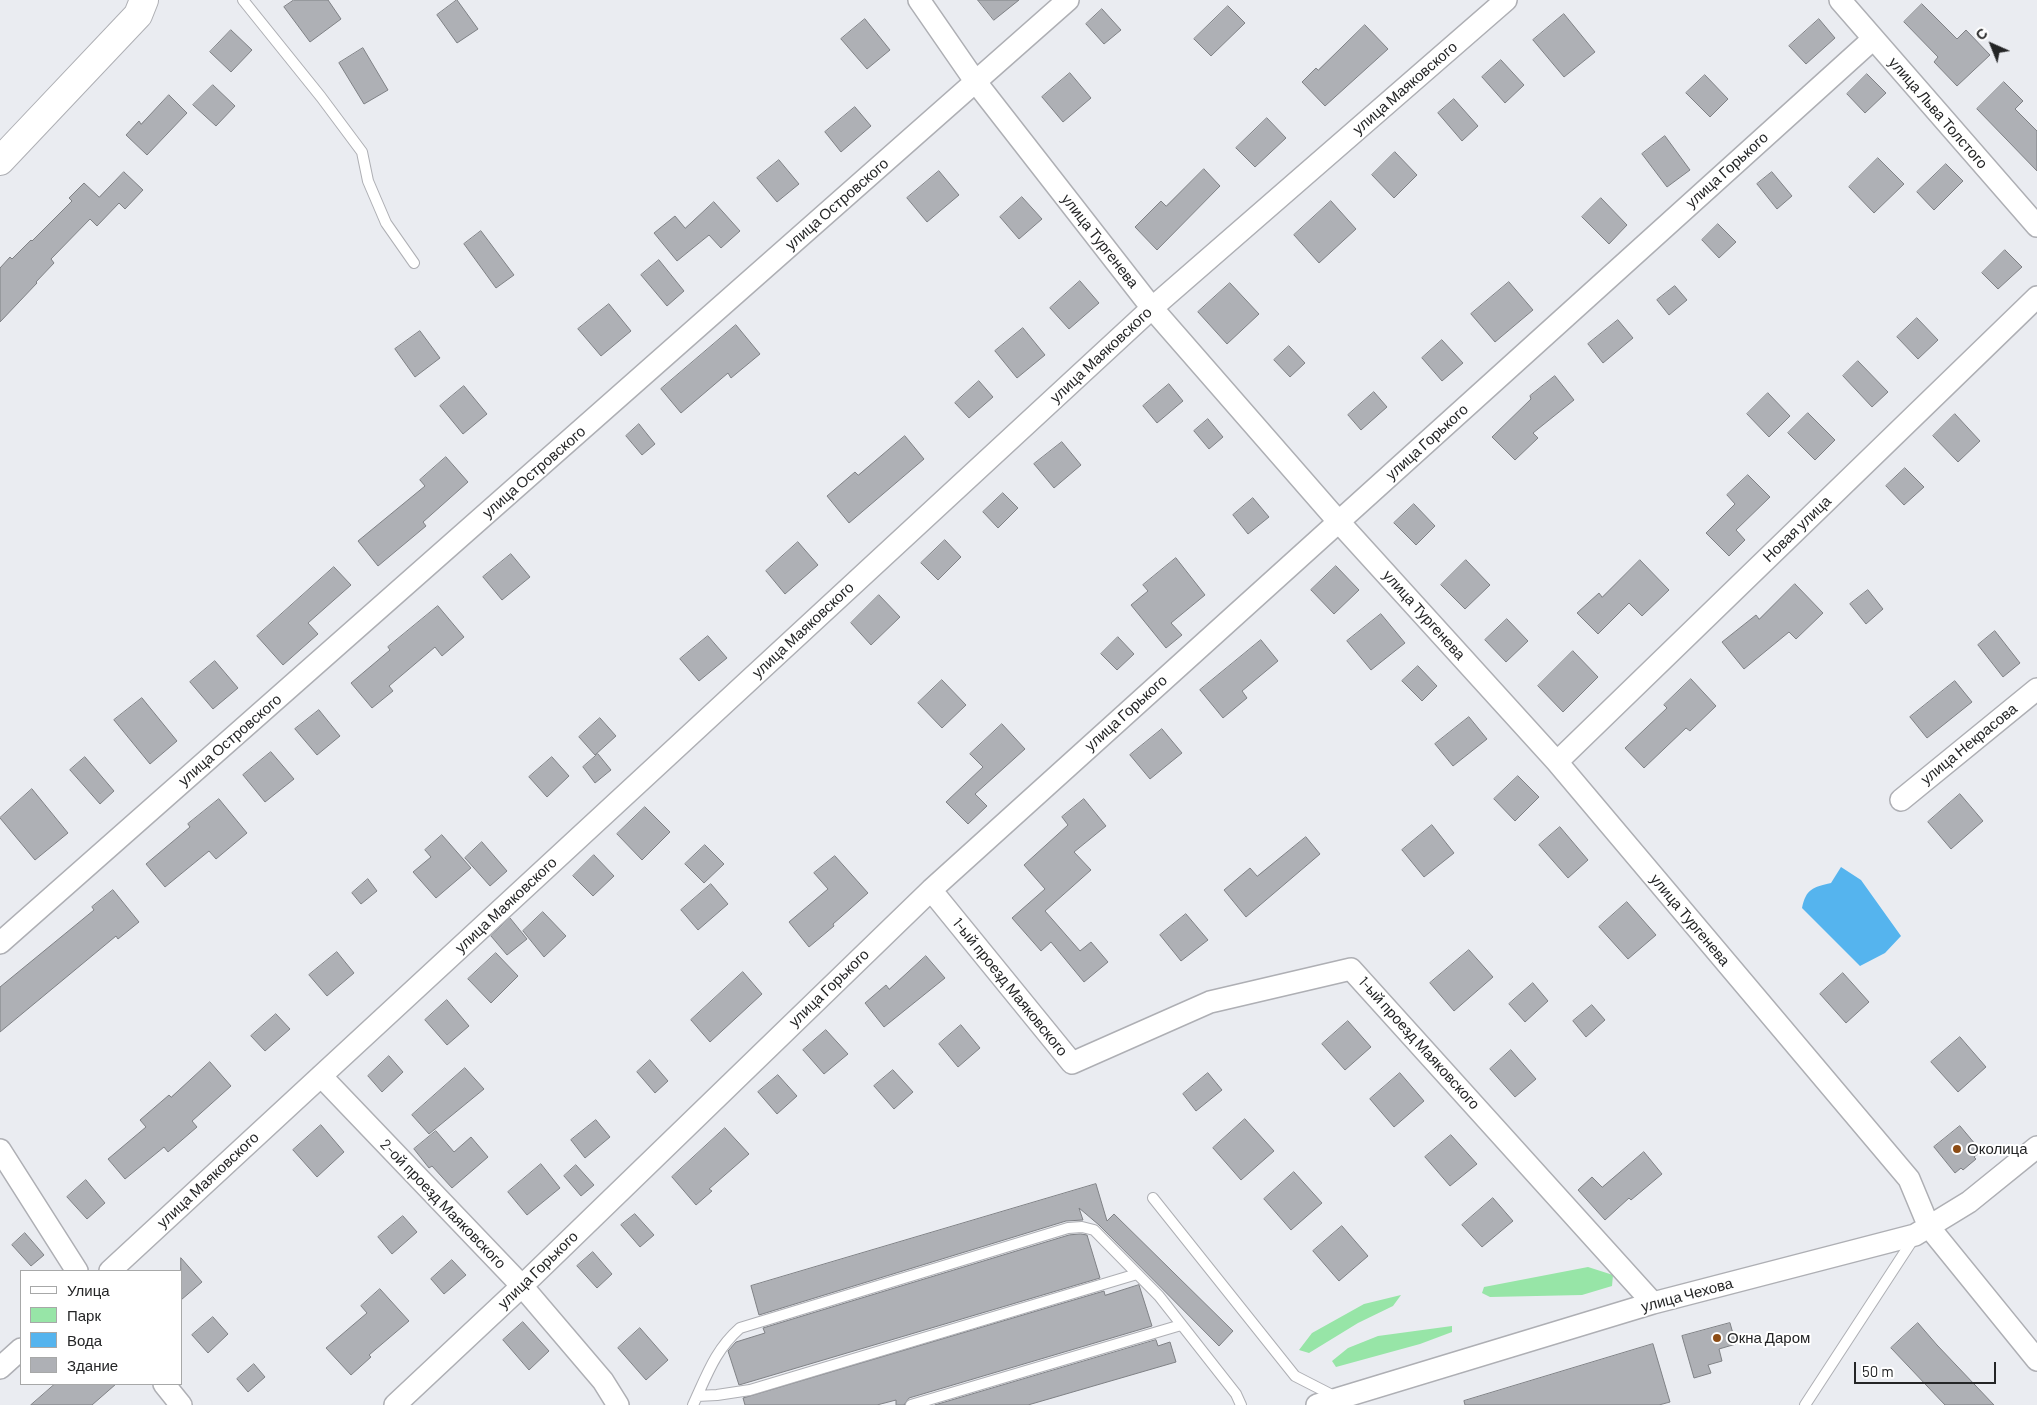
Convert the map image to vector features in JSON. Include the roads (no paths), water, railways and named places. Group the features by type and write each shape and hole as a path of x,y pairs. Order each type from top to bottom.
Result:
{"main road":[{"path":"0,161 145,5"}],"street":[{"name":"улица Тургенева","path":"919,0 975,82 1152,308 1338,522 1557,762 1909,1179 1922,1231 2037,1360"},
{"name":"улица Островского","path":"0,943 1068,0"},
{"name":"улица Маяковского","path":"111,1270 1152,308 1506,0"},
{"name":"улица Льва Толстого","path":"1840,0 2037,226"},
{"name":"улица Горького","path":"395,1405 522,1286 931,890 1873,39"},
{"name":"Новая улица","path":"1557,762 2037,297"},
{"name":"улица Некрасова","path":"1901,800 2037,689"},
{"name":"1-ый проезд Маяковского","path":"931,890 1072,1063 1210,1002 1351,969 1653,1303"},
{"name":"2-ой проезд Маяковского","path":"321,1076 522,1286 603,1381 618,1405"},
{"name":"улица Чехова","path":"1317,1405 1341,1402 1653,1303 1922,1231 1969,1202 2037,1147"},
{"path":"0,1150 76,1270"},
{"path":"0,1368 20,1350"},
{"path":"165,1385 181,1405"}],"lane":[{"path":"243,0 322,97 362,152 368,181 386,223 414,263"},
{"path":"1153,1198 1295,1376 1341,1402"},
{"path":"695,1400 718,1350 740,1328 1068,1228 1082,1227 1094,1230 1159,1296 1236,1394 1241,1405"},
{"path":"1805,1405 1922,1231"},
{"path":"695,1400 750,1390 1137,1274"},
{"path":"911,1405 1180,1325"}],"water":[{"path":"1841,867 1861,880 1901,936 1885,953 1860,966 1802,908 1808,893 1819,886 1831,883"}],"place":[{"name":"Околица","path":"1957,1149"},
{"name":"Окна Даром","path":"1717,1338"}]}
